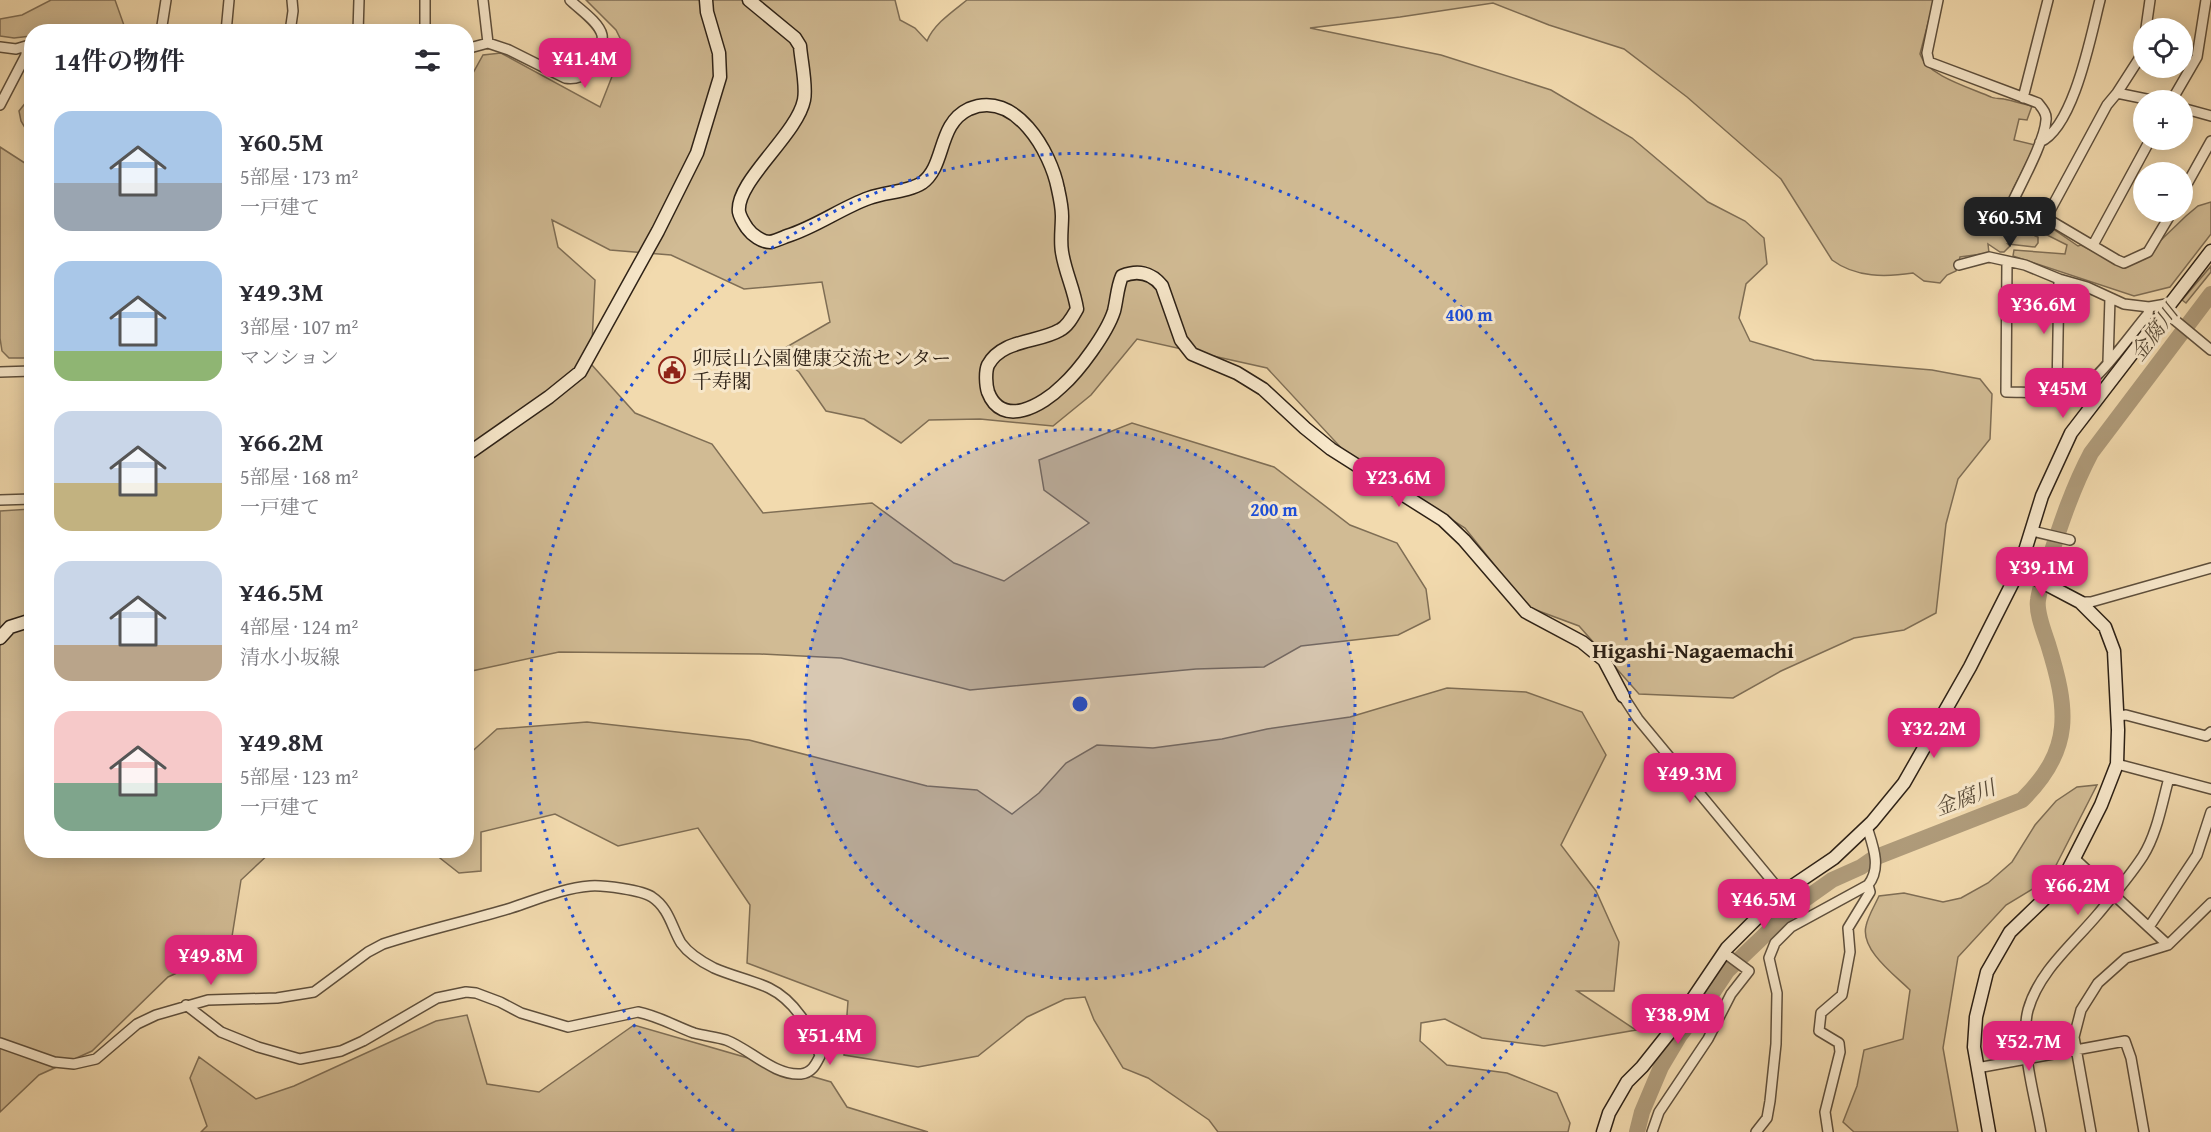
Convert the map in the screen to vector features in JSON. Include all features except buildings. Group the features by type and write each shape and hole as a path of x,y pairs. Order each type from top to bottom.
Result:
{"street":[{"path":"162,24 166,0"},
{"path":"227,24 230,0"},
{"path":"291,24 292,0"},
{"path":"358,24 359,0"},
{"path":"425,0 425,24"},
{"path":"483,0 488,43"},
{"path":"474,47 488,43 509,50 565,78 574,79 596,65 603,36 570,0"},
{"path":"474,449 549,397 580,372 658,231 697,153 720,77 719,53 707,12 706,0"},
{"path":"749,0 795,39 800,46 804,98 798,116 787,134 743,193 739,212 749,231 759,239 769,242 798,233 870,197 920,184 931,174 950,124 968,110 988,104 1011,112 1024,121 1041,144 1058,186 1062,215 1061,249 1066,271 1074,290 1077,309 1061,330 1005,349 995,356 987,367 987,388 991,401 1000,409 1008,412 1031,408 1062,387 1085,362 1107,324 1113,312 1117,288 1122,276 1134,272 1147,274 1156,279 1162,286 1181,340 1192,354 1237,373 1263,389 1331,449 1443,520 1464,540 1526,612 1582,642 1604,660 1638,720 1782,893"},
{"path":"1938,0 1927,53 1929,62 2038,103 2045,113 2046,120 2040,142 2013,201 2124,263 2148,252 2166,222"},
{"path":"2022,98 2048,0"},
{"path":"2040,142 2047,139 2057,127 2079,82 2100,0"},
{"path":"2147,18 2150,0"},
{"path":"2178,90 2197,57 2206,0"},
{"path":"0,47 16,49 24,47"},
{"path":"0,105 24,59"},
{"path":"2046,218 2108,105 2133,68"},
{"path":"2117,93 2133,96"},
{"path":"2193,111 2211,116"},
{"path":"2193,173 2211,141"},
{"path":"2093,245 2145,150"},
{"path":"1603,1132 1609,1113 1627,1082 1672,1028 1726,951 1782,893 1834,858 1867,827 1904,783 2025,573 2036,532 2042,496 2071,433 2211,251"},
{"path":"1959,265 1989,257 2025,265 2059,279 2088,287 2124,304 2168,307 2211,351"},
{"path":"2007,261 2006,392 2056,392 2085,386 2108,363 2148,314 2149,307"},
{"path":"2056,392 2059,279"},
{"path":"2108,363 2110,298"},
{"path":"0,372 24,371"},
{"path":"0,500 24,499"},
{"path":"2036,532 2070,540"},
{"path":"2074,599 2091,602 2211,568"},
{"path":"1989,1132 1974,1047 1976,1017 1987,972 2010,932 2062,882 2101,805 2117,764 2114,651 2105,627 2074,599 2025,573"},
{"path":"0,638 10,627 24,623"},
{"path":"2117,716 2126,715 2206,736 2211,732"},
{"path":"2117,764 2211,789"},
{"path":"2041,1132 2026,1041 2028,1010 2039,985 2055,962 2098,915 2143,856 2150,842 2169,778"},
{"path":"2148,927 2197,855 2211,812"},
{"path":"1828,1132 1825,1112 1840,1052 1839,1043 1819,1031 1819,1020 1821,1013 1842,994 1851,952 1848,928 1870,892 1870,882 1875,872 1875,851 1867,827"},
{"path":"2074,858 2168,945"},
{"path":"1756,1132 1767,1118 1776,1044 1777,993 1769,958 1775,943 1791,927 1870,882"},
{"path":"0,1043 31,1056 54,1062 74,1064 96,1059 137,1024 156,1015 186,1005 208,1000 277,998 314,992 368,952 383,944 510,909 552,894 590,886 651,896 661,904 682,945 693,956 713,967 770,988 786,999 816,1042 820,1056 813,1068 800,1074 780,1070 725,1040 692,1032 649,1014 638,1012 568,1027 521,1013 476,993 466,992 437,998 356,1045 341,1051 300,1059 258,1047 221,1032 186,1005"},
{"path":"2091,1132 2074,1037 2081,1010 2098,983 2126,958 2168,945 2211,903"},
{"path":"1652,1132 1659,1112 1708,1039 1731,994 1749,970 1726,951"},
{"path":"1977,1068 2125,1041 2131,1058 2144,1132"}],"shaded area":[{"path":"51,0 115,0 124,24 24,24 24,37 0,36 0,19 22,15"},
{"path":"586,0 895,0 900,20 915,28 927,41 939,24 967,0 1934,0 1920,54 1924,62 1940,75 1992,98 2032,106 2027,120 2019,119 2014,140 2035,145 2013,189 2003,218 2007,225 2015,224 2017,215 2033,216 2035,236 2038,237 2035,247 2008,244 2010,246 2004,252 2000,252 1988,244 1989,253 1960,257 1956,271 1947,275 1940,283 1924,281 1913,273 1871,275 1861,273 1832,260 1781,179 1687,97 1624,49 1549,25 1493,3 1310,28 1441,55 1551,90 1632,138 1708,202 1745,221 1764,238 1767,264 1746,284 1739,318 1750,341 1814,360 1932,370 1980,379 1992,394 1990,439 1958,479 1946,524 1936,613 1904,630 1854,638 1781,671 1733,698 1639,694 1579,626 1528,607 1465,528 1344,451 1267,368 1137,339 1091,395 1053,426 980,419 929,420 901,443 864,419 826,411 799,372 776,353 830,322 822,282 744,289 671,255 610,250 552,220 558,247 595,280 591,364 635,413 712,444 763,513 872,503 954,563 1004,581 1089,523 1044,490 1039,460 1132,423 1274,467 1350,525 1397,543 1426,589 1430,619 1398,635 1301,646 1264,667 1196,669 970,690 841,658 760,654 559,652 474,670 474,71 483,55 501,53 600,107 624,46 616,30"},
{"path":"24,105 24,126 21,121 19,111"},
{"path":"0,147 24,162 24,358 9,358 2,351 0,338"},
{"path":"2211,202 2211,234 2170,287 2134,296 2013,256 2014,250 2065,254 2067,245 2039,231 2043,221 2049,223 2049,226 2078,246 2081,245 2119,265 2136,263 2150,256 2160,241 2180,222 2193,222 2193,210"},
{"path":"2211,266 2211,272 2186,303 2182,300"},
{"path":"24,509 24,858 265,858 241,880 230,949 168,977 92,1051 39,1075 0,1112 0,511"},
{"path":"1447,688 1526,692 1582,712 1606,755 1561,845 1596,891 1619,942 1614,991 1577,991 1636,1030 1544,1046 1482,1038 1445,1019 1421,1023 1420,1041 1447,1065 1507,1073 1557,1093 1570,1123 1568,1132 1218,1132 1209,1120 1148,1078 1123,1068 1094,1020 1085,997 1065,999 1027,1017 978,1056 918,1067 844,1055 848,1001 747,963 750,905 698,828 618,846 555,814 481,832 481,871 459,873 440,858 474,858 474,750 497,729 587,722 749,740 927,786 977,790 1012,814 1039,793 1066,763 1097,745 1153,748 1222,739 1267,729 1350,717"},
{"path":"2097,785 2049,879 2006,905 1958,957 1943,1048 1958,1132 1854,1132 1843,1122 1857,1086 1864,1050 1903,1039 1910,990 1880,962 1868,944 1866,926 1879,896 1904,893 1943,902 1961,898 1988,883 2012,862 2035,825 2056,801 2077,787"},
{"path":"467,1015 487,1084 539,1092 634,1025 831,1082 847,1107 928,1132 201,1132 207,1126 190,1078 199,1057 256,1099 294,1086 436,1021"}],"waterway":[{"name":"金腐川","path":"1637,1132 1642,1112 1661,1067 1680,1035 1727,971 1794,907 1832,880 1861,867 1874,858 2022,800 2039,781 2051,763 2062,727 2060,689 2038,605 2043,580 2063,519 2091,453 2211,294"}],"place":[{"name":"卯辰山公園健康交流センター 千寿閣","path":"672,370"}],"district":[{"name":"Higashi-Nagaemachi","path":"1693,650"}]}
